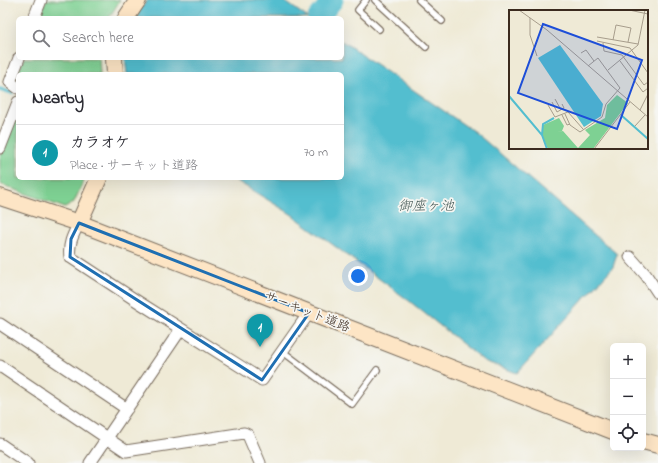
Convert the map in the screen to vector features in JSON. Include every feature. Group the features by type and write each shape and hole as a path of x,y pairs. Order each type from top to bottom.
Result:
{"street":[{"path":"35,16 41,0"},
{"path":"127,16 138,0"},
{"path":"16,86 10,82 18,60"},
{"path":"114,60 115,72"},
{"path":"0,148 16,107"},
{"path":"98,180 71,239 69,249 70,257 181,329 262,380 309,313"},
{"name":"サーキット道路","path":"0,197 79,223 610,430"},
{"path":"630,257 646,275 658,293"},
{"path":"0,324 127,409"},
{"path":"90,463 181,329"},
{"path":"0,366 126,451 244,433 248,435 260,463"},
{"path":"646,442 658,445"},
{"path":"0,444 28,463"}],"lane":[{"path":"366,0 358,10 379,30"},
{"path":"375,0 426,47"},
{"path":"419,0 442,21"},
{"path":"282,351 352,404 377,370"}],"highlighted area":[{"path":"79,223 309,313 262,380 70,257 71,239"}],"green space":[{"path":"46,0 120,0 110,16 40,16"},
{"path":"23,60 99,60 100,72 18,72"},
{"path":"16,117 16,180 84,180 74,202 65,208 0,184 0,158"}],"water":[{"path":"148,0 283,0 305,16 137,16 140,9"},
{"name":"御座ヶ池","path":"344,42 476,133 617,254 613,267 517,373 484,361 408,300 291,214 235,180 344,180 344,72 127,72 125,60 344,60"}],"waterway":[{"path":"320,16 333,0"},
{"path":"0,89 12,93"}],"place":[{"name":"カラオケ","path":"260,347"}]}
